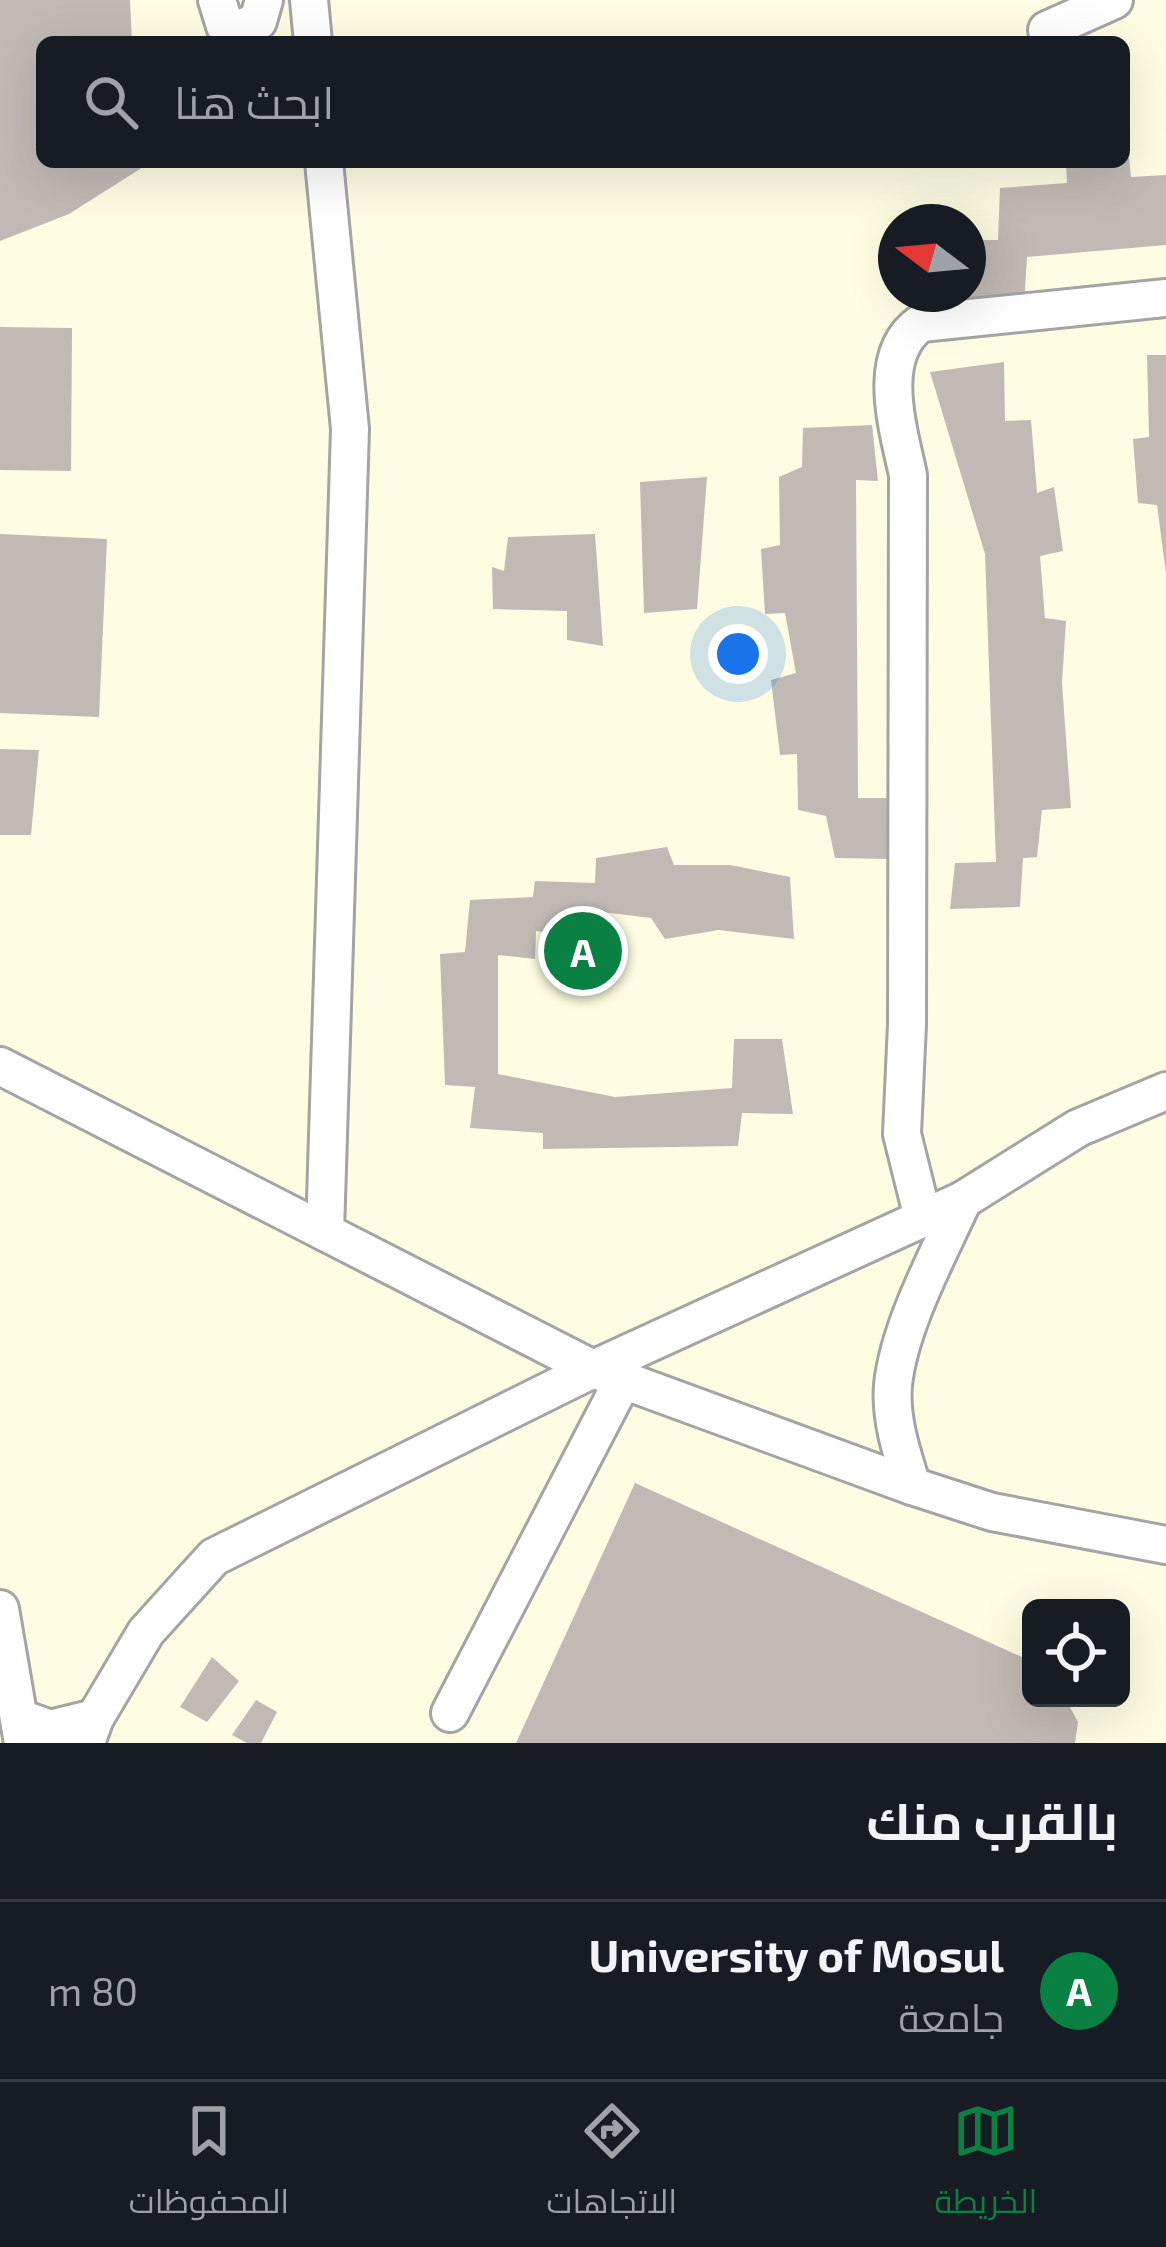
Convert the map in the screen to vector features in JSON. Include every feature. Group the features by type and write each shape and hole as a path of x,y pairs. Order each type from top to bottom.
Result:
{"street":[{"path":"217,0 225,26 237,30 259,21 264,0"},
{"path":"309,0 312,36"},
{"path":"1047,30 1114,0"},
{"path":"325,168 350,430 325,1232"},
{"path":"923,1218 902,1134 908,1024 908,475 896,423 895,356 903,336 921,323 1166,298"},
{"path":"0,1066 608,1374 992,1512 1166,1545"},
{"path":"0,1609 21,1731 91,1730 146,1632 214,1557 608,1374 963,1200 1078,1128 1166,1091"},
{"path":"912,1486 896,1433 893,1384 922,1290 963,1200"},
{"path":"450,1713 608,1374"}],"shaded area":[{"path":"0,0 1166,0 1166,1743 0,1743"}],"building":[{"path":"0,0 130,0 132,36 36,36 36,168 142,168 69,214 0,241"},
{"path":"1130,167 1131,177 1166,175 1166,245 1027,257 1024,306 986,310 986,240 998,240 1000,188 1067,183 1066,168"},
{"path":"0,327 72,328 71,471 0,470"},
{"path":"1147,355 1166,355 1166,573 1157,505 1138,503 1133,439 1149,437"},
{"path":"1004,362 1005,421 1031,420 1037,493 1054,487 1063,551 1040,556 1045,618 1066,621 1062,683 1071,808 1042,810 1037,857 1023,858 1020,907 950,909 955,863 996,862 985,554 930,372"},
{"path":"872,425 878,481 856,480 858,798 893,798 891,859 835,858 826,816 798,810 797,754 780,755 771,680 796,673 785,613 765,614 761,549 780,545 779,477 802,467 803,428"},
{"path":"707,477 697,609 644,613 640,482"},
{"path":"0,534 107,539 99,717 0,713"},
{"path":"595,534 603,646 567,640 567,611 493,609 492,567 504,571 508,537"},
{"path":"0,749 39,750 31,835 0,835"},
{"path":"667,847 674,865 730,865 790,877 794,939 719,930 665,939 651,918 602,912 606,940 536,931 535,959 498,955 498,1074 615,1097 732,1088 734,1039 782,1039 793,1114 742,1113 738,1146 543,1149 543,1133 470,1128 475,1087 445,1085 440,954 465,952 470,900 533,897 535,881 595,883 596,858"},
{"path":"635,1483 1022,1657 1022,1707 1070,1707 1078,1722 1075,1743 516,1743"},
{"path":"212,1657 239,1681 207,1722 180,1707"},
{"path":"256,1700 277,1712 261,1743 247,1743 232,1735"}],"place":[{"name":"University of Mosul","path":"583,951"}]}
